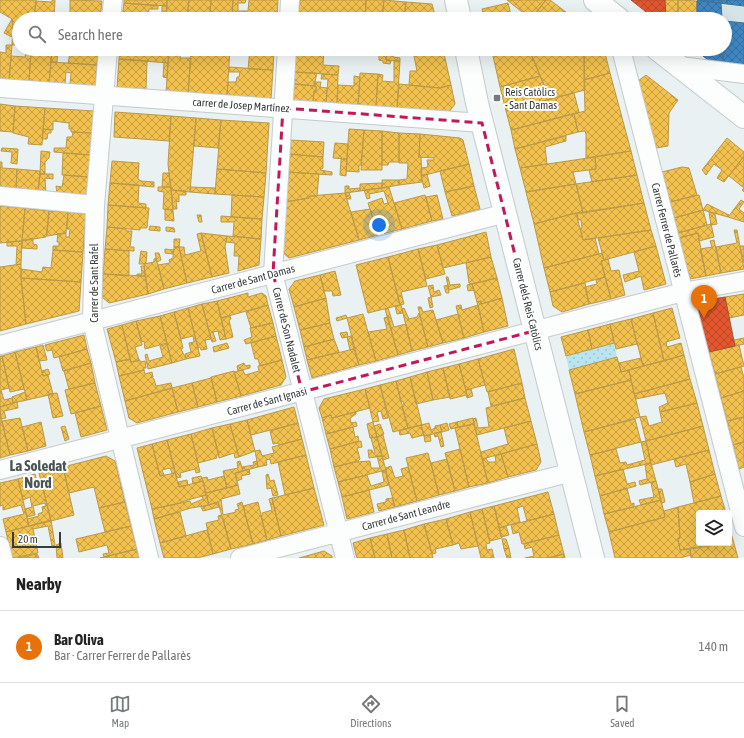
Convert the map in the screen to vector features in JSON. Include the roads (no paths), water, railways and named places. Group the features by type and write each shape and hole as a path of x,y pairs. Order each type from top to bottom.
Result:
{"street":[{"path":"112,12 113,0"},
{"path":"289,12 290,0"},
{"path":"456,0 459,12"},
{"name":"Carrer de Sant Rafel","path":"107,56 95,205 92,321 150,558"},
{"name":"Carrer de Son Nadalet","path":"287,56 273,273 345,558"},
{"name":"Carrer dels Reis Catòlics","path":"468,56 482,123 593,558"},
{"name":"Carrer Ferrer de Pallarès","path":"623,56 683,292 738,482 744,526"},
{"path":"666,56 744,117"},
{"path":"680,66 744,74"},
{"name":"carrer de Josep Martínez","path":"0,88 482,123"},
{"path":"0,196 95,205"},
{"name":"Carrer de Sant Damas","path":"0,345 506,213"},
{"name":"Carrer de Sant Ignasi","path":"0,470 683,292 744,281"},
{"name":"Carrer de Sant Leandre","path":"240,558 572,472"},
{"path":"0,546 3,558"}],"place":[{"name":"Reis Catòlics - Sant Damas","path":"497,98"},
{"name":"Bar Oliva","path":"704,318"}],"district":[{"name":"La Soledat Nord","path":"38,474"}]}
